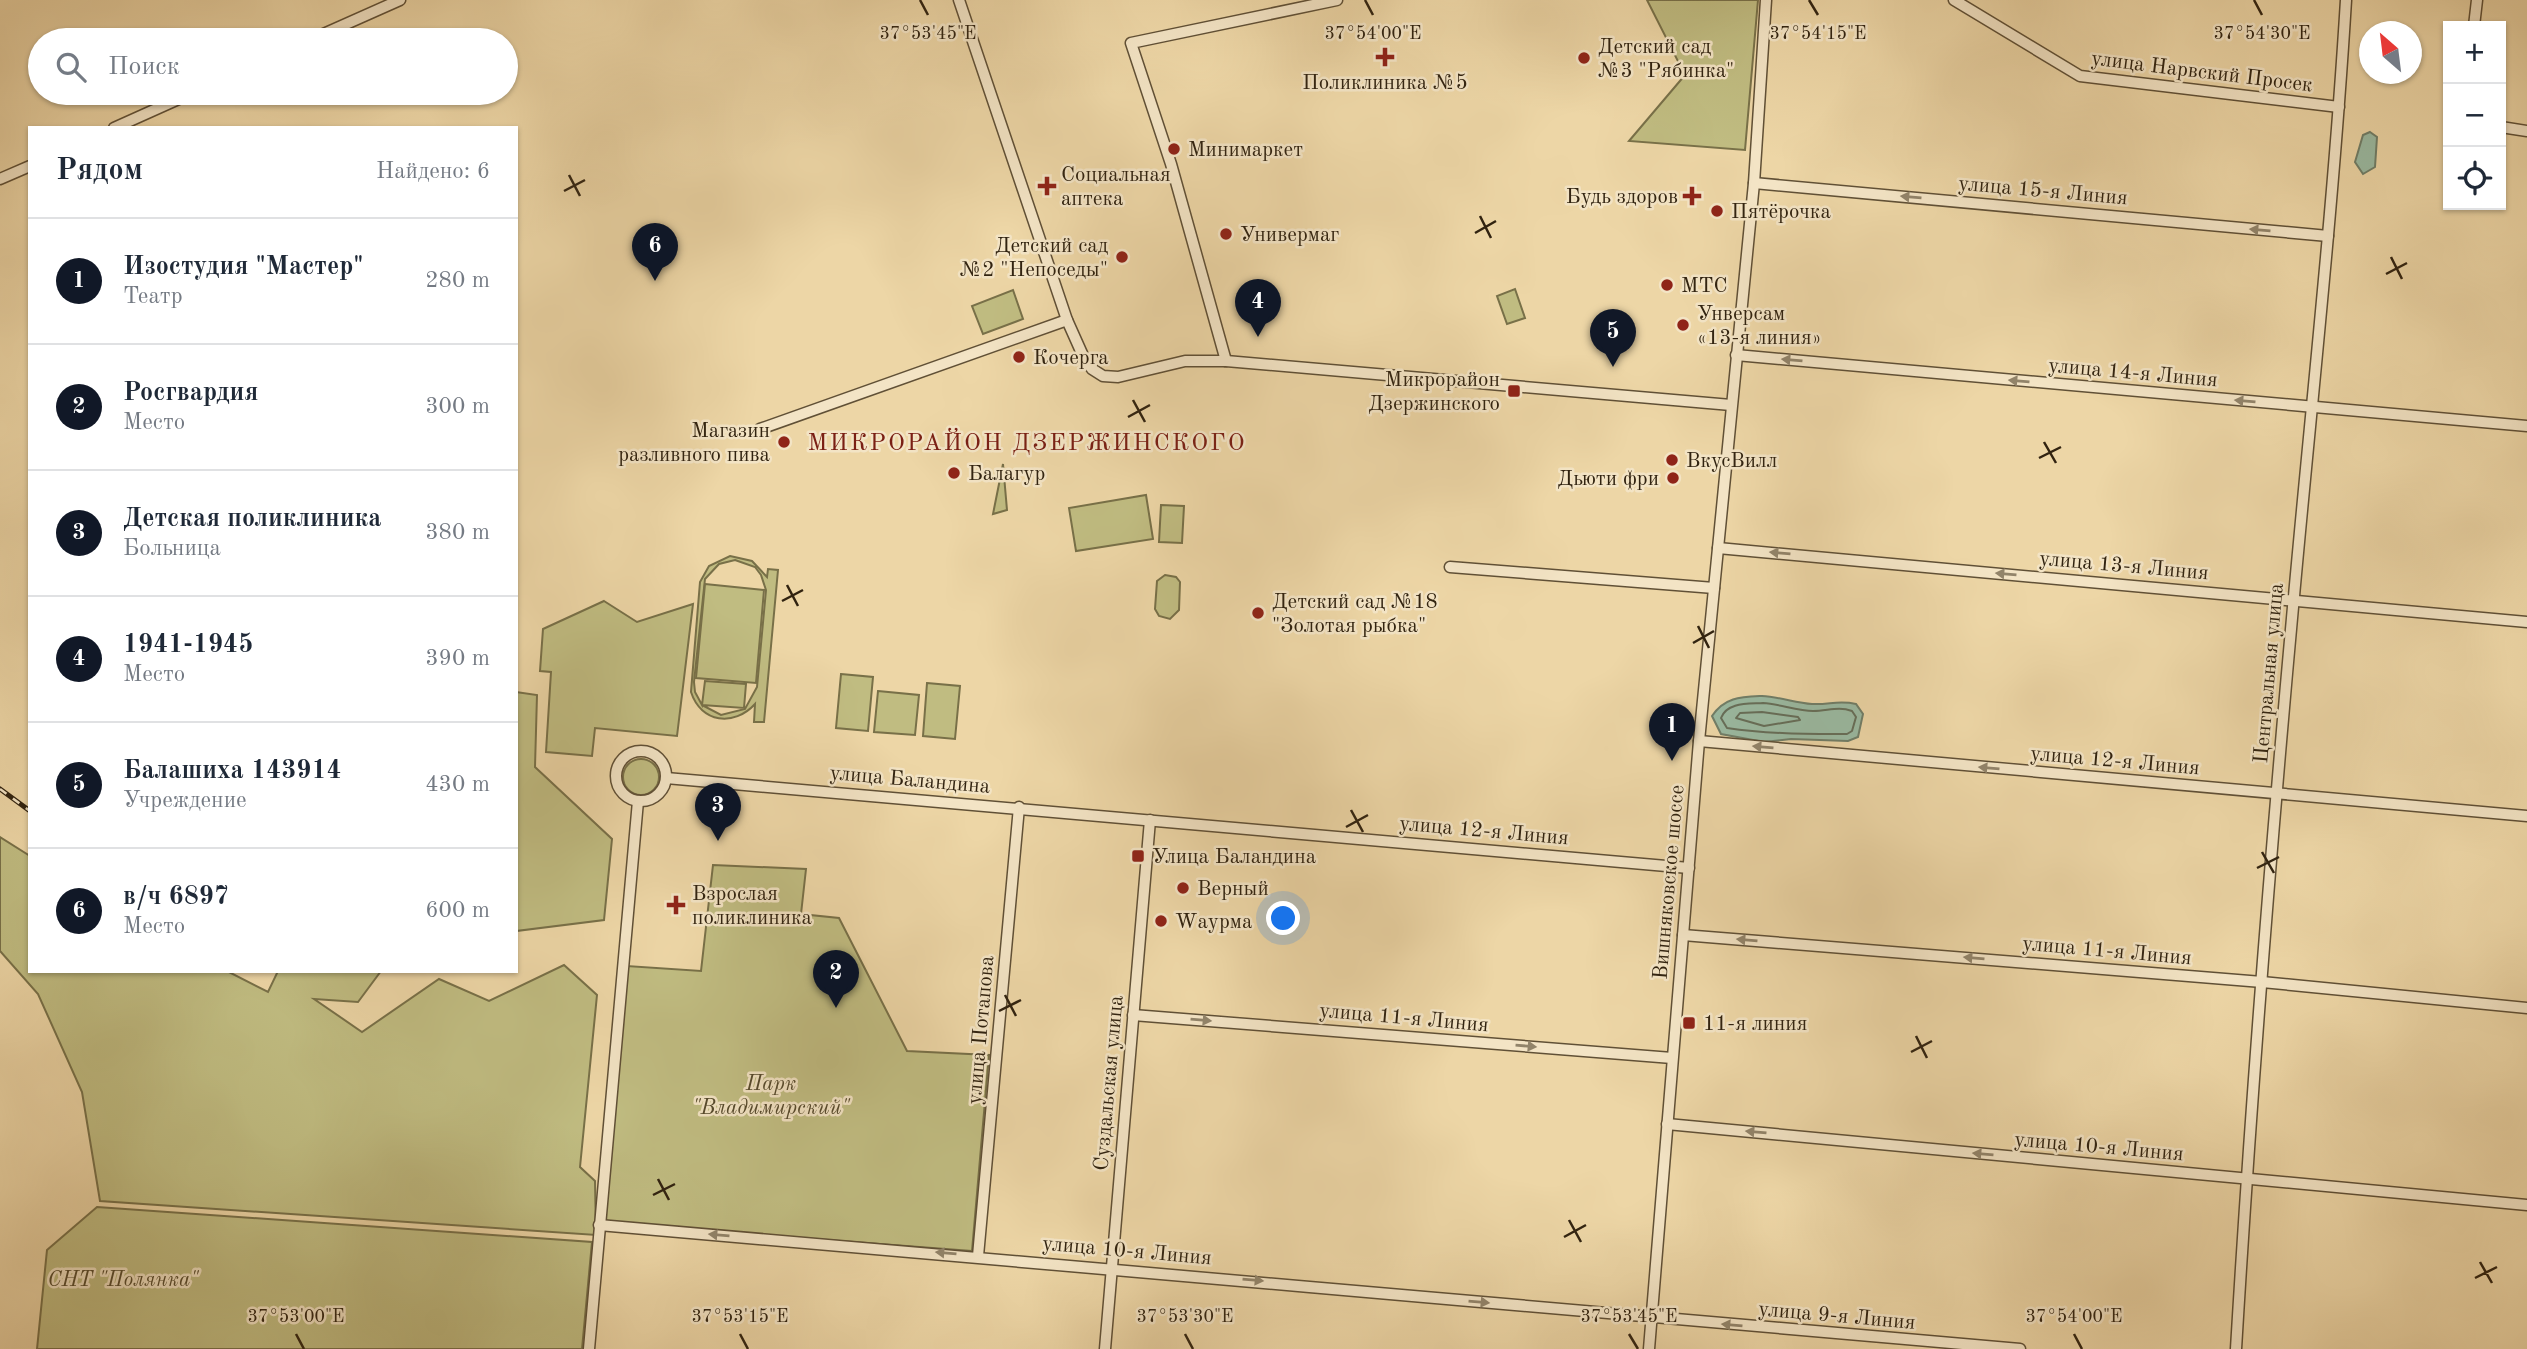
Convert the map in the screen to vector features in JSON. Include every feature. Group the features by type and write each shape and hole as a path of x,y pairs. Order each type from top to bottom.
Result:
{"street":[{"path":"337,28 400,0"},
{"path":"959,0 1001,132 1012,154 1067,320 1084,358 1092,369 1103,376 1118,377 1185,361 1226,361 1731,405"},
{"path":"1226,361 1171,164 1130,43 1337,0"},
{"name":"Вишняковское шоссе","path":"1649,1349 1699,741 1754,183 1766,0"},
{"name":"улица Нарвский Просек","path":"1954,0 2080,76 2339,107"},
{"name":"Центральная улица","path":"2236,1349 2246,1179 2277,795 2328,236 2346,0"},
{"path":"2475,21 2477,0"},
{"path":"118,126 165,105"},
{"path":"2506,128 2527,131"},
{"path":"0,179 28,167"},
{"name":"улица 15-я Линия","path":"1754,183 2328,236"},
{"path":"760,429 1067,320"},
{"name":"улица 14-я Линия","path":"1736,355 2527,426"},
{"name":"улица 13-я Линия","path":"1718,548 2527,622"},
{"path":"1450,567 1714,588"},
{"name":"улица 12-я Линия","path":"1699,741 2527,816"},
{"path":"640,751 656,756 665,769 666,778 664,786 653,798 638,800 623,793 616,779 617,771 625,757 640,751"},
{"name":"улица Баландина","path":"666,778 1150,820"},
{"path":"589,1349 638,800"},
{"name":"улица Потапова","path":"978,1256 1019,807"},
{"name":"улица 12-я Линия","path":"1150,820 1689,868"},
{"name":"Суздальская улица","path":"1105,1349 1150,820"},
{"name":"улица 11-я Линия","path":"1683,935 2262,982 2527,1007"},
{"name":"улица 11-я Линия","path":"1133,1015 1672,1058"},
{"name":"улица 10-я Линия","path":"1667,1124 2527,1205"},
{"name":"улица 10-я Линия","path":"599,1225 1112,1267 1651,1318"},
{"name":"улица 9-я Линия","path":"1651,1318 2020,1349"}],"green space":[{"path":"1647,0 1758,0 1745,150 1629,141 1685,75"},
{"path":"1515,289 1525,318 1507,324 1497,296"},
{"path":"1013,290 1023,319 983,334 972,306"},
{"path":"1003,464 1007,510 993,514"},
{"path":"1146,495 1153,539 1076,551 1069,508"},
{"path":"1161,505 1184,506 1182,543 1159,542"},
{"path":"730,556 752,561 767,577 768,569 778,570 764,722 754,722 755,704 738,716 719,718 710,715 702,710 691,692 700,582 709,566","holes":["735,560 755,567 766,590 757,687 745,709 721,715 702,705 695,692 705,579 719,564"]},
{"path":"1165,575 1176,577 1180,582 1179,610 1170,619 1159,616 1155,609 1157,581"},
{"path":"705,584 764,590 756,683 696,678"},
{"path":"604,601 637,622 693,604 677,736 595,728 592,756 546,752 551,672 540,671 543,629"},
{"path":"841,674 873,677 868,731 836,728"},
{"path":"705,681 746,684 744,708 702,705"},
{"path":"927,683 960,686 955,739 923,736"},
{"path":"878,691 919,695 915,735 874,732"},
{"path":"518,692 537,695 535,767 612,839 604,920 518,931"},
{"path":"641,759 654,764 659,777 654,790 641,795 628,790 623,777 628,764"},
{"path":"0,837 28,855 28,973 231,973 268,992 277,973 380,973 358,1002 314,999 362,1032 439,979 489,1001 564,965 597,995 580,1167 595,1181 596,1235 100,1201 82,1092 38,994 0,951"},
{"name":"Парк \"Владимирский\"","path":"713,865 806,869 801,914 839,918 907,1051 989,1055 972,1251 602,1223 627,966 701,971"},
{"name":"СНТ \"Полянка\"","path":"97,1207 592,1242 582,1349 37,1349 47,1250"}],"water":[{"path":"2370,132 2377,137 2375,167 2363,174 2355,162 2363,135"},
{"path":"1762,696 1812,704 1856,704 1863,714 1858,737 1848,741 1791,739 1764,742 1721,734 1712,716 1722,705 1734,699"}],"railway":[{"path":"0,789 28,810"}],"place":[{"name":"Поликлиника №5","path":"1385,57"},
{"name":"Детский сад №3 \"Рябинка\"","path":"1584,58"},
{"name":"Минимаркет","path":"1174,149"},
{"name":"Социальная аптека","path":"1047,186"},
{"name":"Будь здоров","path":"1692,196"},
{"name":"Пятёрочка","path":"1717,211"},
{"name":"Универмаг","path":"1226,234"},
{"name":"Детский сад №2 \"Непоседы\"","path":"1122,257"},
{"name":"в/ч 6897","path":"655,281"},
{"name":"МТС","path":"1667,285"},
{"name":"Унверсам «13-я линия»","path":"1683,325"},
{"name":"1941-1945","path":"1258,337"},
{"name":"Кочерга","path":"1019,357"},
{"name":"Балашиха 143914","path":"1613,367"},
{"name":"Микрорайон Дзержинского","path":"1514,391"},
{"name":"Магазин разливного пива","path":"784,442"},
{"name":"ВкусВилл","path":"1672,460"},
{"name":"Балагур","path":"954,473"},
{"name":"Дьюти фри","path":"1673,478"},
{"name":"Детский сад №18 \"Золотая рыбка\"","path":"1258,613"},
{"name":"Изостудия \"Мастер\"","path":"1672,761"},
{"name":"Детская поликлиника","path":"718,841"},
{"name":"Улица Баландина","path":"1138,856"},
{"name":"Верный","path":"1183,888"},
{"name":"Взрослая поликлиника","path":"676,905"},
{"name":"Wаурма","path":"1161,921"},
{"name":"Росгвардия","path":"836,1008"},
{"name":"11-я линия","path":"1689,1023"}],"district":[{"name":"МИКРОРАЙОН ДЗЕРЖИНСКОГО","path":"1027,442"}]}
